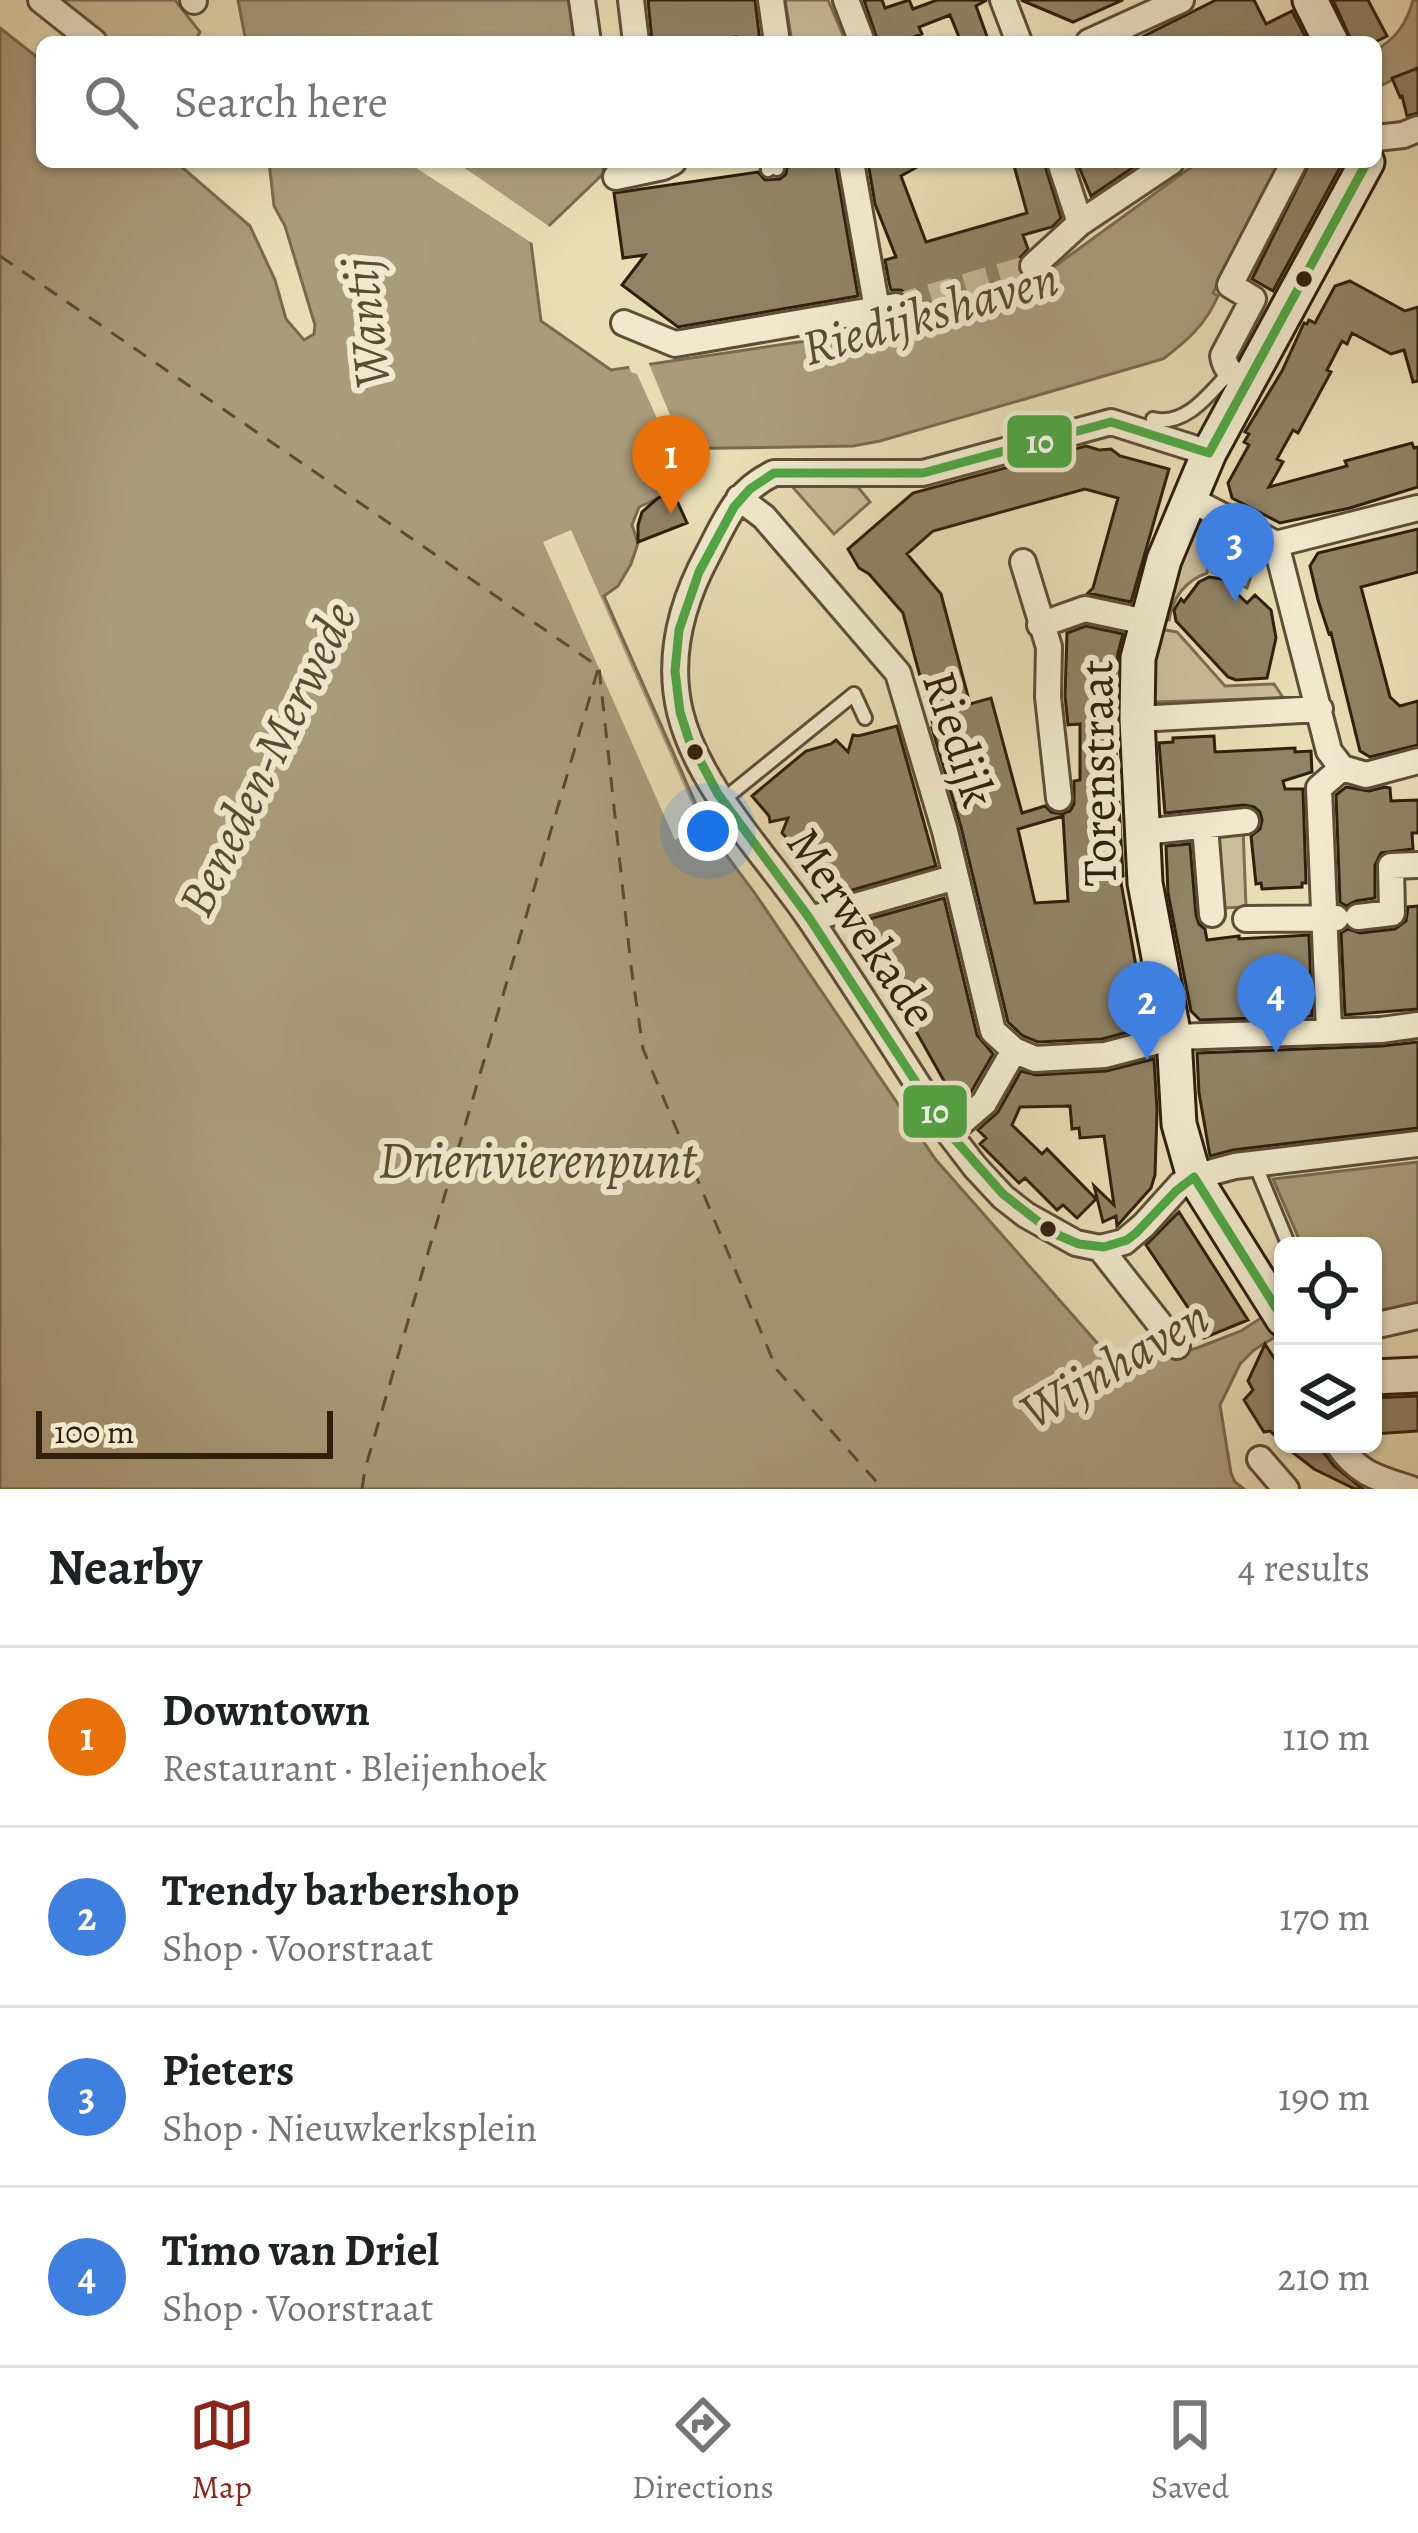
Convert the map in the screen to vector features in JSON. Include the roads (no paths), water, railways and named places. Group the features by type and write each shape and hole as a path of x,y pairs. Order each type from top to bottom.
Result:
{"street":[{"path":"41,0 86,36"},
{"path":"583,0 587,36"},
{"path":"631,0 635,36"},
{"path":"771,0 776,36"},
{"path":"846,0 860,36"},
{"path":"1003,0 1017,36"},
{"path":"1102,36 1181,0"},
{"path":"1310,0 1328,36"},
{"path":"1382,137 1418,129"},
{"path":"625,323 675,344 886,307 852,168"},
{"path":"1062,168 1080,223"},
{"path":"1033,266 1080,223 1162,168"},
{"name":"Torenstraat","path":"1238,376 1225,366 1222,356 1253,299 1230,285 1291,168"},
{"name":"Torenstraat","path":"1274,1305 1194,1177 1179,1124 1174,1037 1145,883 1138,658 1164,560 1238,376 1363,168"},
{"path":"739,498 754,482 774,472 923,473 1111,422 1209,454"},
{"name":"Merwekade","path":"739,498 685,600 675,659 679,707 696,753 723,800 810,919 950,1133 989,1182 1026,1214 1076,1243 1100,1248 1177,1346"},
{"name":"Riedijk","path":"739,498 764,517 898,673 956,877 993,1031 1011,1056"},
{"path":"1190,500 1276,544 1418,508"},
{"path":"1276,544 1329,751 1342,768 1366,775 1418,761"},
{"path":"1023,562 1049,647 1048,697 1059,799"},
{"path":"1040,625 1085,609 1146,622"},
{"path":"1137,719 1320,709"},
{"path":"1329,1031 1341,918 1319,788 1342,768"},
{"path":"1143,832 1246,821"},
{"path":"1204,826 1212,914"},
{"path":"1246,920 1392,913 1391,866 1418,865"},
{"path":"810,919 956,877"},
{"path":"1391,891 1418,889"},
{"path":"950,1133 984,1103 1011,1056 1105,1055 1174,1037 1418,1025"},
{"path":"1100,1248 1124,1242 1181,1184 1194,1177 1254,1163 1418,1144"},
{"path":"1382,1324 1418,1316"},
{"path":"1382,1377 1418,1376"},
{"path":"1345,1453 1364,1473 1412,1489"},
{"path":"1260,1459 1286,1489"}],"lane":[{"path":"1154,419 1165,422 1190,412 1238,376"},
{"path":"723,800 854,694 866,718"},
{"path":"1254,1163 1285,1237"}],"water":[{"path":"238,0 579,0 584,36 245,36"},
{"path":"1413,0 1418,0 1418,67 1382,85 1382,46 1408,15"},
{"path":"0,28 36,56 36,168 183,168 250,226 275,280 286,319 304,340 314,334 315,325 285,226 274,206 270,168 603,168 604,173 531,243 541,321 611,370 847,335 1036,280 1190,168 1281,168 1213,293 1218,296 1208,315 1163,359 853,446 664,449 659,460 672,492 639,507 632,525 638,543 631,564 618,586 604,596 707,829 936,1160 1121,1370 1241,1331 1274,1310 1274,1338 1240,1364 1220,1405 1231,1473 1244,1489 0,1489"},
{"path":"1418,1162 1418,1303 1382,1311 1382,1237 1298,1237 1273,1179"}],"tunnel":[{"path":"896,306 1033,266"}],"place":[{"name":"Downtown","path":"671,514"},
{"name":"Pieters","path":"1235,602"},
{"name":"Timo van Driel","path":"1276,1053"},
{"name":"Trendy barbershop","path":"1147,1060"}],"water label":[{"name":"Riedijkshaven","path":"930,313"},
{"name":"Wantij","path":"366,323"},
{"name":"Beneden-Merwede","path":"267,759"},
{"name":"Drierivierenpunt","path":"537,1160"},
{"name":"Wijnhaven","path":"1114,1364"}]}
